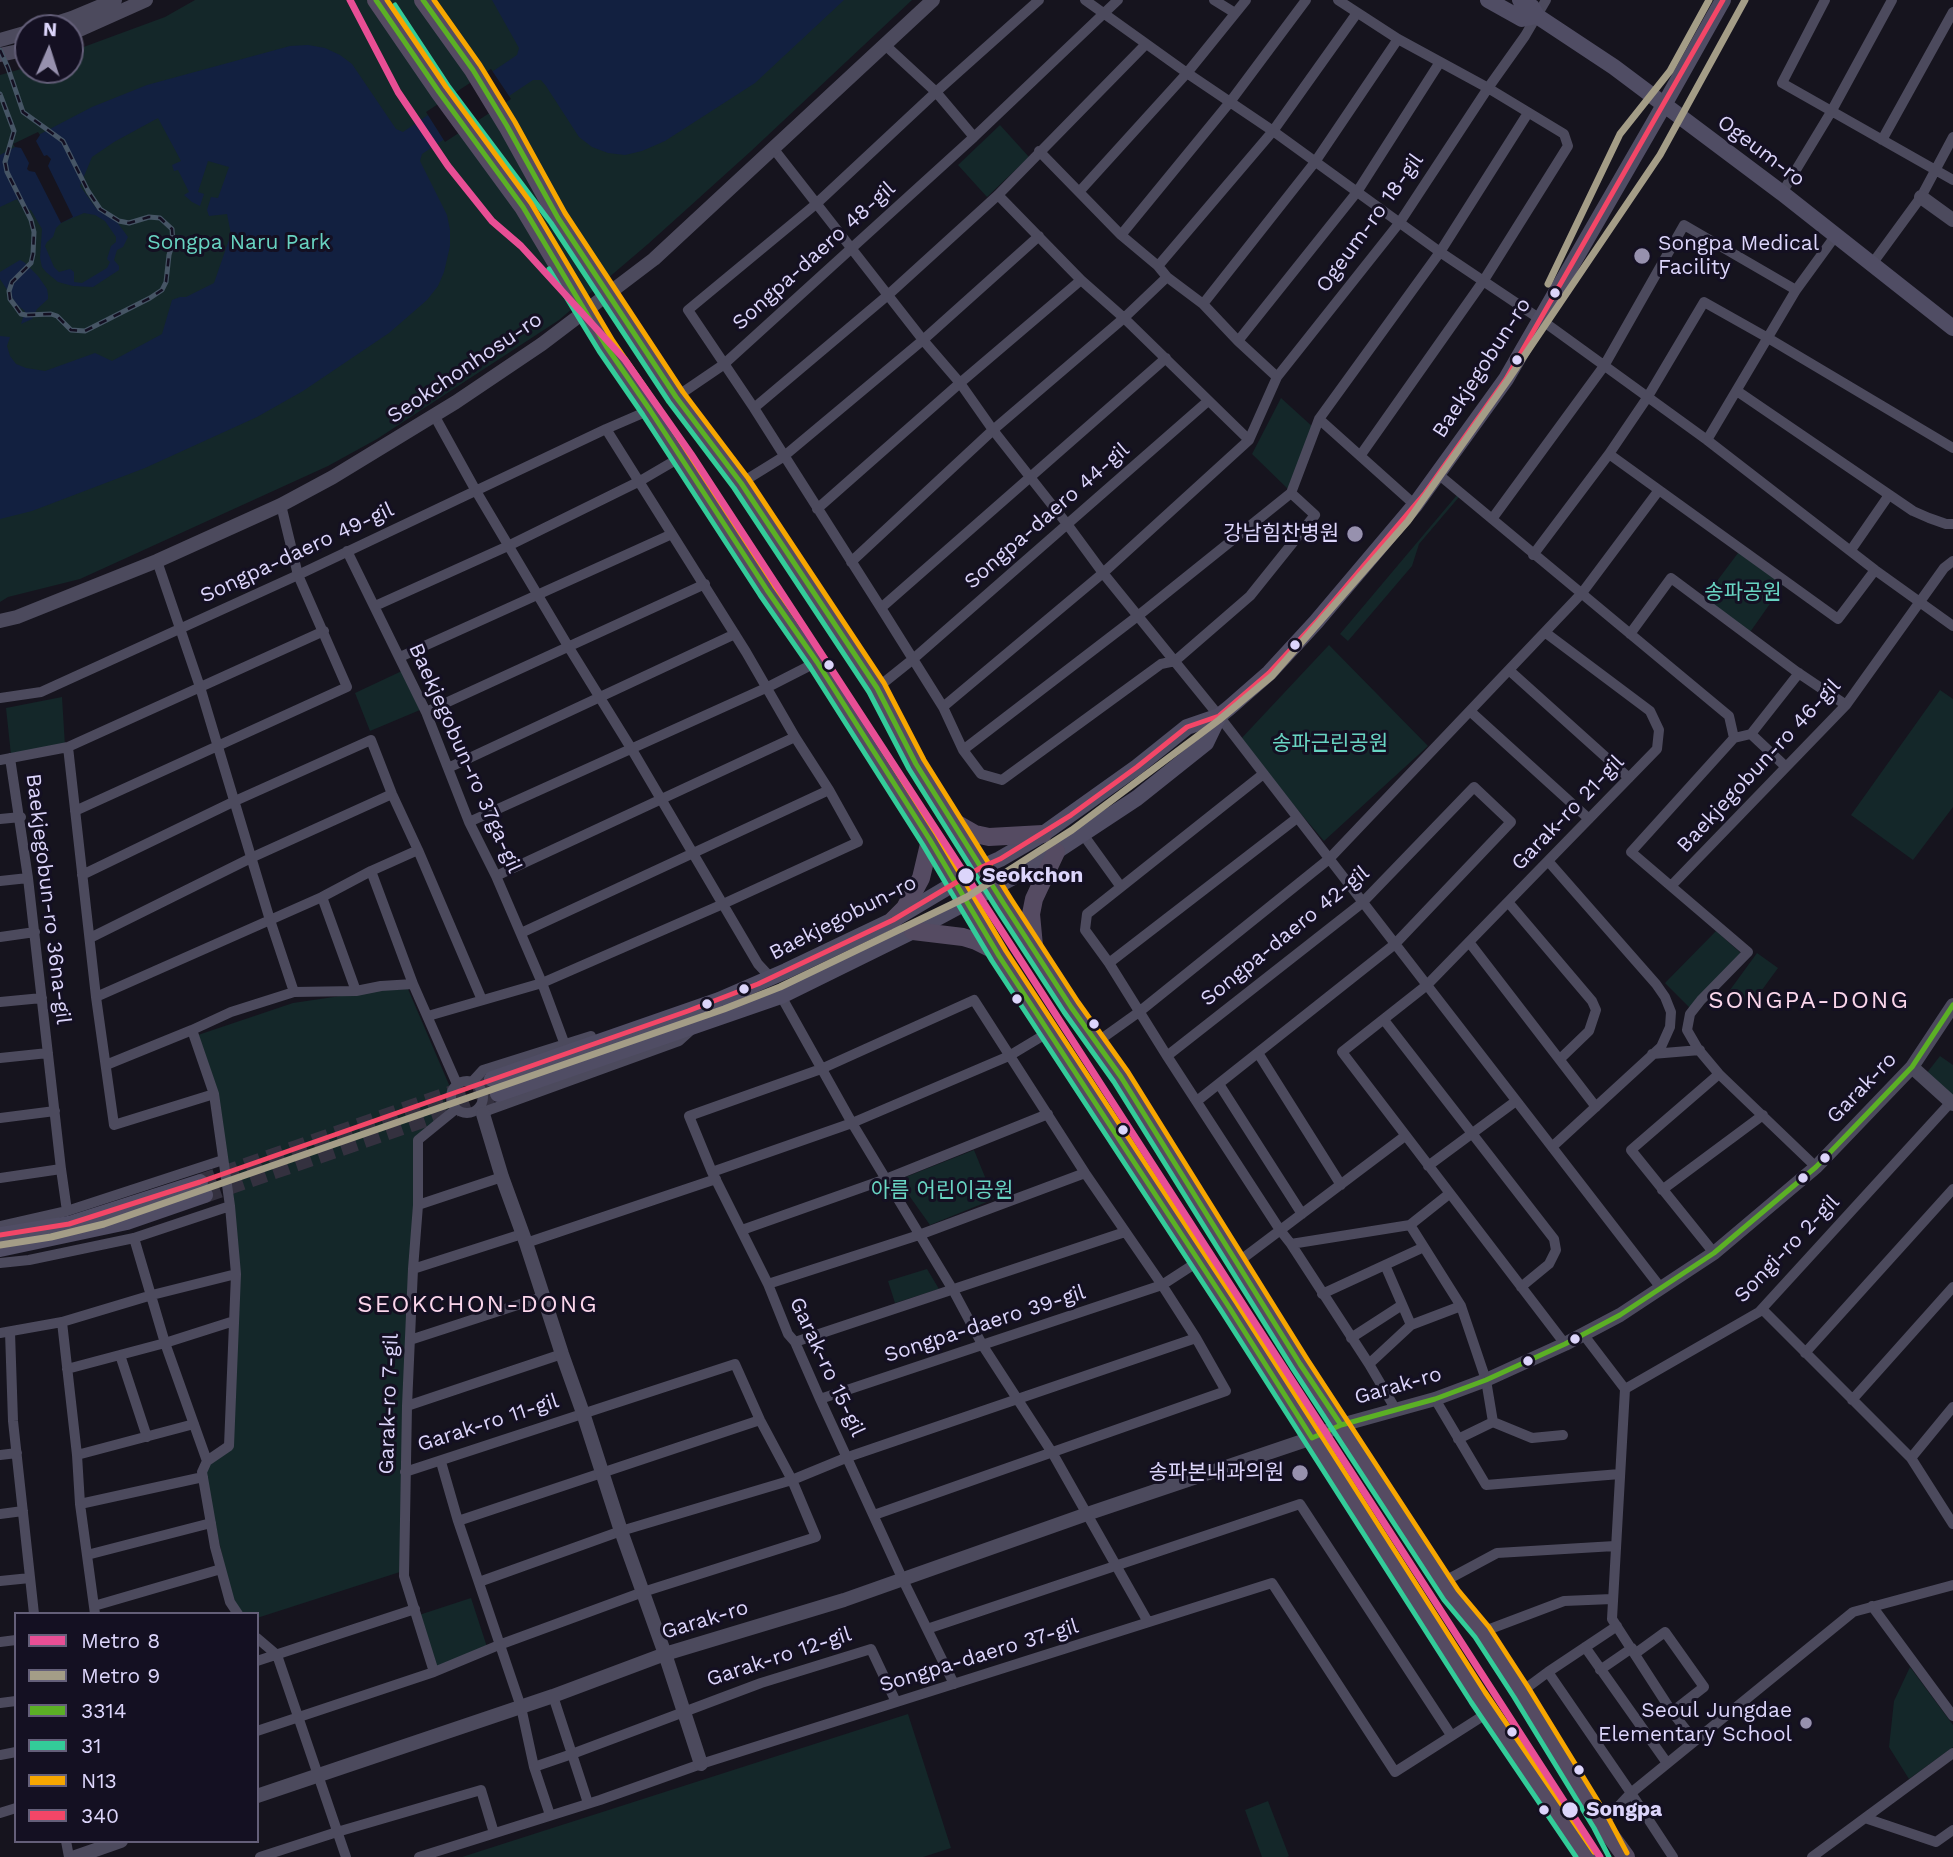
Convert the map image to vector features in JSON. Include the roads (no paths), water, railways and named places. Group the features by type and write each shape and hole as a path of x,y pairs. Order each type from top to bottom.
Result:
{"main road":[{"path":"376,0 523,207 606,346 817,662 930,840 996,951 1489,1712 1587,1857"},
{"path":"423,0 473,70 558,218 608,294 676,397 741,483 877,688 916,764 951,820 1071,1007 1097,1042 1300,1364 1451,1595 1482,1632 1521,1692 1602,1824 1619,1857"},
{"name":"Ogeum-ro","path":"1488,0 1522,19 1537,16"},
{"name":"Ogeum-ro","path":"1520,0 1532,7 1537,16 1614,67 1782,193 1953,328"},
{"name":"Baekjegobun-ro","path":"692,1019 893,920 1043,834 1137,767 1187,727 1219,716 1269,673 1415,505 1506,379 1723,0"},
{"name":"Baekjegobun-ro","path":"495,1087 692,1019 781,996 912,931 1056,852 1137,797 1196,753 1206,743 1219,716"},
{"path":"951,820 975,834 989,837 1043,834"},
{"path":"893,920 905,908 921,877 930,840"},
{"path":"1034,950 1031,914 1034,899 1056,852"},
{"path":"912,931 963,937 996,951"},
{"path":"0,1235 69,1223 202,1189 127,1222 0,1249"},
{"path":"1602,1824 1626,1857"}],"street":[{"path":"82,14 116,0"},
{"path":"84,28 146,0"},
{"name":"Seokchonhosu-ro","path":"0,621 17,617 157,561 281,505 333,477 434,415 542,344 654,259 933,0"},
{"path":"1039,0 816,204 688,310 754,408 881,608 943,707 963,750 981,774 1002,780 1161,664 1175,661 1250,596 1315,515 1292,493"},
{"path":"1085,0 1440,252 1540,319 1707,440 1875,570 1953,626"},
{"name":"Songpa-daero 48-gil","path":"676,397 723,365 974,137 1118,0"},
{"path":"1214,0 1235,13"},
{"path":"1079,192 1187,73 1246,0"},
{"path":"1121,235 1230,102 1306,0"},
{"path":"1338,0 1398,39 1488,88 1564,134 1568,146 1484,280 1360,456"},
{"name":"Ogeum-ro 18-gil","path":"1249,440 1277,377 1400,222 1546,0"},
{"path":"1825,0 1782,83 1953,180"},
{"path":"1782,193 1831,112 1892,0"},
{"path":"1882,140 1953,12"},
{"path":"1158,266 1273,131 1357,13"},
{"path":"1203,304 1315,162 1398,39"},
{"path":"884,44 936,92 974,137"},
{"path":"754,408 888,295 998,195 1146,44"},
{"path":"1238,341 1357,192 1440,62"},
{"path":"963,750 1292,493 1319,419 1440,252 1528,113"},
{"path":"1872,264 1921,197 1953,137"},
{"path":"773,148 923,340 960,383 1102,573 1219,716 1661,1288"},
{"path":"1039,151 1121,235 1167,277 1203,304 1277,377"},
{"path":"943,707 1102,573 1249,440 1124,318 1081,280 998,195"},
{"path":"1921,197 1953,220"},
{"path":"1492,519 1604,366 1684,225 1796,290"},
{"path":"1707,440 1796,290 1836,235"},
{"path":"741,483 783,457 923,340 1039,236"},
{"path":"851,562 993,430 1124,318 1167,277"},
{"path":"817,509 1081,280"},
{"path":"1533,555 1609,454 1647,398 1704,302 1953,448"},
{"path":"881,608 1166,358"},
{"path":"1737,391 1913,511 1946,524 1953,524"},
{"name":"Songpa-daero 44-gil","path":"877,688 1208,401"},
{"name":"Songpa-daero 49-gil","path":"0,698 41,692 650,410"},
{"path":"434,415 508,546 758,964 771,978"},
{"path":"1319,419 1415,505"},
{"path":"428,1016 542,983 858,842 768,687 606,429"},
{"path":"1609,454 1839,619 1875,570"},
{"path":"374,606 508,546 640,481 681,457"},
{"path":"1438,474 1729,716 1734,738"},
{"name":"Songpa-daero 42-gil","path":"1097,1042 1139,1012 1329,859 1582,593 1659,490"},
{"path":"1851,550 1889,495"},
{"path":"75,811 347,687 298,575 281,505"},
{"path":"400,657 672,534"},
{"name":"Baekjegobun-ro 37ga-gil","path":"346,551 426,712 470,821 542,983 565,1045"},
{"path":"157,561 200,687 294,992"},
{"name":"Baekjegobun-ro 46-gil","path":"1671,886 1846,705 1944,568 1953,561"},
{"path":"1630,634 1671,578 1846,705"},
{"path":"426,712 705,584"},
{"path":"5,759 68,747 324,631"},
{"name":"Garak-ro 21-gil","path":"1546,633 1650,710 1659,730 1657,749 1427,985 1342,1052 1565,1343"},
{"path":"448,768 735,634"},
{"path":"470,821 768,687 817,662"},
{"path":"1510,671 1629,778"},
{"path":"1799,673 1751,734 1734,738 1631,852 1748,952 1690,1014 1687,1030 1719,1074 1816,1167"},
{"path":"1471,712 1589,819"},
{"path":"1751,734 1786,767"},
{"path":"496,876 795,737"},
{"path":"82,875 235,801 371,740 482,1000"},
{"path":"68,747 96,997 114,1125 214,1094"},
{"name":"Baekjegobun-ro 36na-gil","path":"5,759 21,817 67,1211"},
{"path":"1262,775 1087,914 1085,930 1369,1364 1396,1410"},
{"name":"Songpa-daero 42-gil","path":"1167,1056 1362,903 1474,787 1511,822 1395,944 1197,1101"},
{"path":"521,933 829,790"},
{"path":"90,938 253,857 392,794"},
{"path":"0,819 21,817"},
{"path":"1109,963 1297,818"},
{"path":"1082,833 1121,887"},
{"path":"96,997 322,897 418,850"},
{"path":"1548,861 1656,984 1671,1012 1670,1027 1661,1047 1552,1147"},
{"path":"371,871 413,984 457,1084"},
{"path":"0,881 29,878"},
{"path":"322,897 356,991"},
{"path":"1508,902 1592,1001 1595,1010 1589,1031 1560,1059"},
{"path":"0,937 35,932"},
{"path":"1469,942 1596,1107"},
{"path":"106,1065 231,1012 294,992 356,991 413,984"},
{"path":"781,996 983,1346 1053,1454 1148,1622"},
{"path":"0,1002 42,998"},
{"path":"821,1069 974,1000 1085,1173 1162,1285 1226,1391 874,1515"},
{"name":"Garak-ro","path":"259,1795 553,1696 665,1654 903,1580 1312,1438 1341,1425 1435,1399 1486,1380 1620,1315 1714,1253 1816,1167 1912,1067 1953,1005"},
{"path":"472,1082 483,1070 669,1012 692,1019 679,1041 489,1110 466,1113 456,1109 451,1093 457,1084 476,1084 482,1092 482,1110"},
{"path":"1384,1020 1555,1239 1556,1250 1549,1265 1521,1287"},
{"path":"192,1030 214,1094 230,1206 236,1275 229,1446 207,1461 202,1472 221,1569 230,1602 237,1612"},
{"path":"413,1269 524,1238 714,1176 852,1123 1009,1056 1049,1032"},
{"path":"1653,1054 1700,1050"},
{"path":"0,1058 48,1053"},
{"path":"1258,1053 1341,1185"},
{"path":"1912,1067 1952,1103"},
{"name":"Garak-ro 15-gil","path":"821,1069 690,1115 714,1176 768,1284 788,1335 795,1342 903,1580"},
{"path":"1714,1253 1631,1150 1719,1074"},
{"path":"1219,1084 1303,1214"},
{"path":"1428,1166 1516,1101"},
{"name":"Songi-ro 2-gil","path":"1625,1389 1762,1309 1952,1103"},
{"name":"Garak-ro 7-gil","path":"434,1672 404,1576 407,1406 418,1205 418,1140 456,1109"},
{"name":"Garak-ro 11-gil","path":"482,1110 542,1297 665,1654"},
{"path":"0,1118 55,1111"},
{"path":"742,1230 886,1179 1048,1114"},
{"path":"1662,1190 1763,1115"},
{"path":"1238,1262 1405,1136"},
{"path":"0,1226 67,1211 223,1160"},
{"path":"0,1178 61,1169"},
{"path":"768,1284 919,1235 1085,1173"},
{"path":"418,1205 502,1177"},
{"path":"1805,1353 1953,1189"},
{"path":"1291,1244 1410,1225 1449,1194"},
{"path":"0,1263 29,1260 134,1238 230,1206"},
{"path":"1410,1225 1461,1306 1486,1380 1493,1422"},
{"path":"795,1342 1125,1232"},
{"path":"134,1238 165,1343 207,1461"},
{"path":"1322,1294 1424,1247"},
{"name":"Songpa-daero 39-gil","path":"820,1399 1162,1285 1199,1261"},
{"path":"1385,1265 1411,1325"},
{"path":"34,1612 5,1332 62,1322 152,1295 236,1275"},
{"path":"1852,1400 1953,1287"},
{"path":"410,1340 542,1297"},
{"path":"1351,1338 1402,1305"},
{"path":"1369,1364 1411,1325 1461,1306"},
{"path":"1762,1309 1911,1458 1953,1524"},
{"path":"67,1369 234,1321"},
{"path":"62,1322 80,1504 94,1610 221,1569"},
{"path":"1583,1334 1625,1389 1612,1619 1672,1712 1694,1740"},
{"path":"479,1582 621,1531 792,1480 848,1457 1196,1338"},
{"name":"Garak-ro 11-gil","path":"407,1406 562,1354"},
{"path":"120,1355 147,1437"},
{"name":"Garak-ro 11-gil","path":"405,1472 735,1364 760,1420 792,1480 816,1536 643,1592"},
{"path":"0,1394 12,1392"},
{"path":"1435,1399 1486,1485 1620,1474"},
{"path":"1911,1458 1953,1407"},
{"path":"458,1521 760,1420"},
{"path":"1458,1439 1493,1422 1532,1438 1563,1435"},
{"path":"77,1455 194,1424"},
{"path":"0,1455 17,1453"},
{"path":"441,1462 458,1521 521,1707 534,1767 550,1815"},
{"path":"80,1504 203,1477"},
{"path":"927,1629 1300,1504 1451,1735"},
{"path":"0,1514 23,1511"},
{"path":"87,1556 211,1523"},
{"path":"1443,1582 1497,1553 1615,1546"},
{"path":"0,1581 30,1578"},
{"path":"903,1580 954,1684"},
{"name":"Songpa-daero 37-gil","path":"419,1857 701,1764 1272,1583 1395,1772 1489,1712"},
{"path":"1602,1824 1631,1793 1853,1612 1953,1584"},
{"path":"259,1730 434,1672 643,1592"},
{"path":"1482,1632 1564,1601 1612,1599"},
{"path":"1872,1606 1953,1716"},
{"path":"259,1660 415,1609"},
{"path":"1521,1692 1617,1626"},
{"path":"1600,1670 1665,1632 1704,1687 1672,1712"},
{"path":"259,1640 277,1655 346,1857"},
{"path":"1585,1647 1667,1763"},
{"name":"Garak-ro 12-gil","path":"534,1767 761,1683 871,1649 896,1702"},
{"path":"665,1654 701,1764"},
{"path":"1548,1672 1673,1857"},
{"path":"553,1696 588,1803"},
{"path":"1812,1857 1953,1753"},
{"path":"260,1857 481,1790 495,1833"},
{"path":"1865,1818 1936,1842 1953,1830"},
{"path":"75,1857 115,1843"}],"water":[{"path":"492,0 844,0 755,83 665,141 642,151 625,155 592,147 579,137 541,80 533,80 422,154 420,161 447,215 450,246 438,286 427,300 389,333 303,391 257,417 145,468 32,511 0,519 0,336 10,337 7,346 10,356 16,364 26,368 45,371 95,353 112,361 162,334 172,300 186,297 214,283 231,234 227,214 209,216 207,210 211,197 218,198 229,167 208,161 198,192 204,194 200,206 192,202 184,195 189,192 178,170 174,171 172,165 181,161 158,118 92,157 80,186 96,208 117,222 128,237 123,247 117,250 114,260 119,270 93,287 58,282 42,267 42,229 31,210 23,208 17,199 0,207 0,155 92,107 147,85 290,46 325,48 352,64 396,129 403,132 517,55 519,48","holes":["84,213 105,221 116,237 107,259 110,262 107,268 82,283 74,282 74,272 70,269 59,272 45,246 61,223"]},
{"path":"20,260 38,276 48,295 48,299 37,309 32,319 21,324 25,311 17,305 0,279 0,272"}],"tunnel":[{"path":"200,1182 492,1079"},
{"path":"205,1195 498,1094"}],"railway":[{"path":"0,50 23,112 63,141 100,209 119,221 129,223 149,217 160,218 172,229 173,242 166,282 162,290 85,331 71,330 57,316 51,314 21,314 10,299 9,291 12,282 31,263 34,232 31,220 7,172 5,162 14,131 0,94"}],"metro line":[{"name":"8","path":"350,0 398,92 448,166 492,221 521,246 625,360 691,454 1600,1857"},
{"name":"9","path":"1548,284 1620,134 1670,71 1709,0"},
{"name":"9","path":"0,1245 51,1237 104,1224 724,1009 780,987 967,897 1072,830 1219,720 1272,676 1408,521 1508,380 1660,155 1745,0"}],"place":[{"name":"Songpa Medical Facility","path":"1642,256"},
{"name":"강남힘찬병원","path":"1355,534"},
{"name":"Seokchon","path":"966,876"},
{"name":"송파본내과의원","path":"1300,1473"},
{"name":"Seoul Jungdae Elementary School","path":"1806,1723"},
{"name":"Songpa","path":"1570,1810"}],"district":[{"name":"SONGPA-DONG","path":"1809,1001"},
{"name":"SEOKCHON-DONG","path":"478,1305"}],"park label":[{"name":"Songpa Naru Park","path":"239,243"},
{"name":"송파공원","path":"1743,593"},
{"name":"송파근린공원","path":"1330,744"},
{"name":"아름 어린이공원","path":"942,1191"}]}
